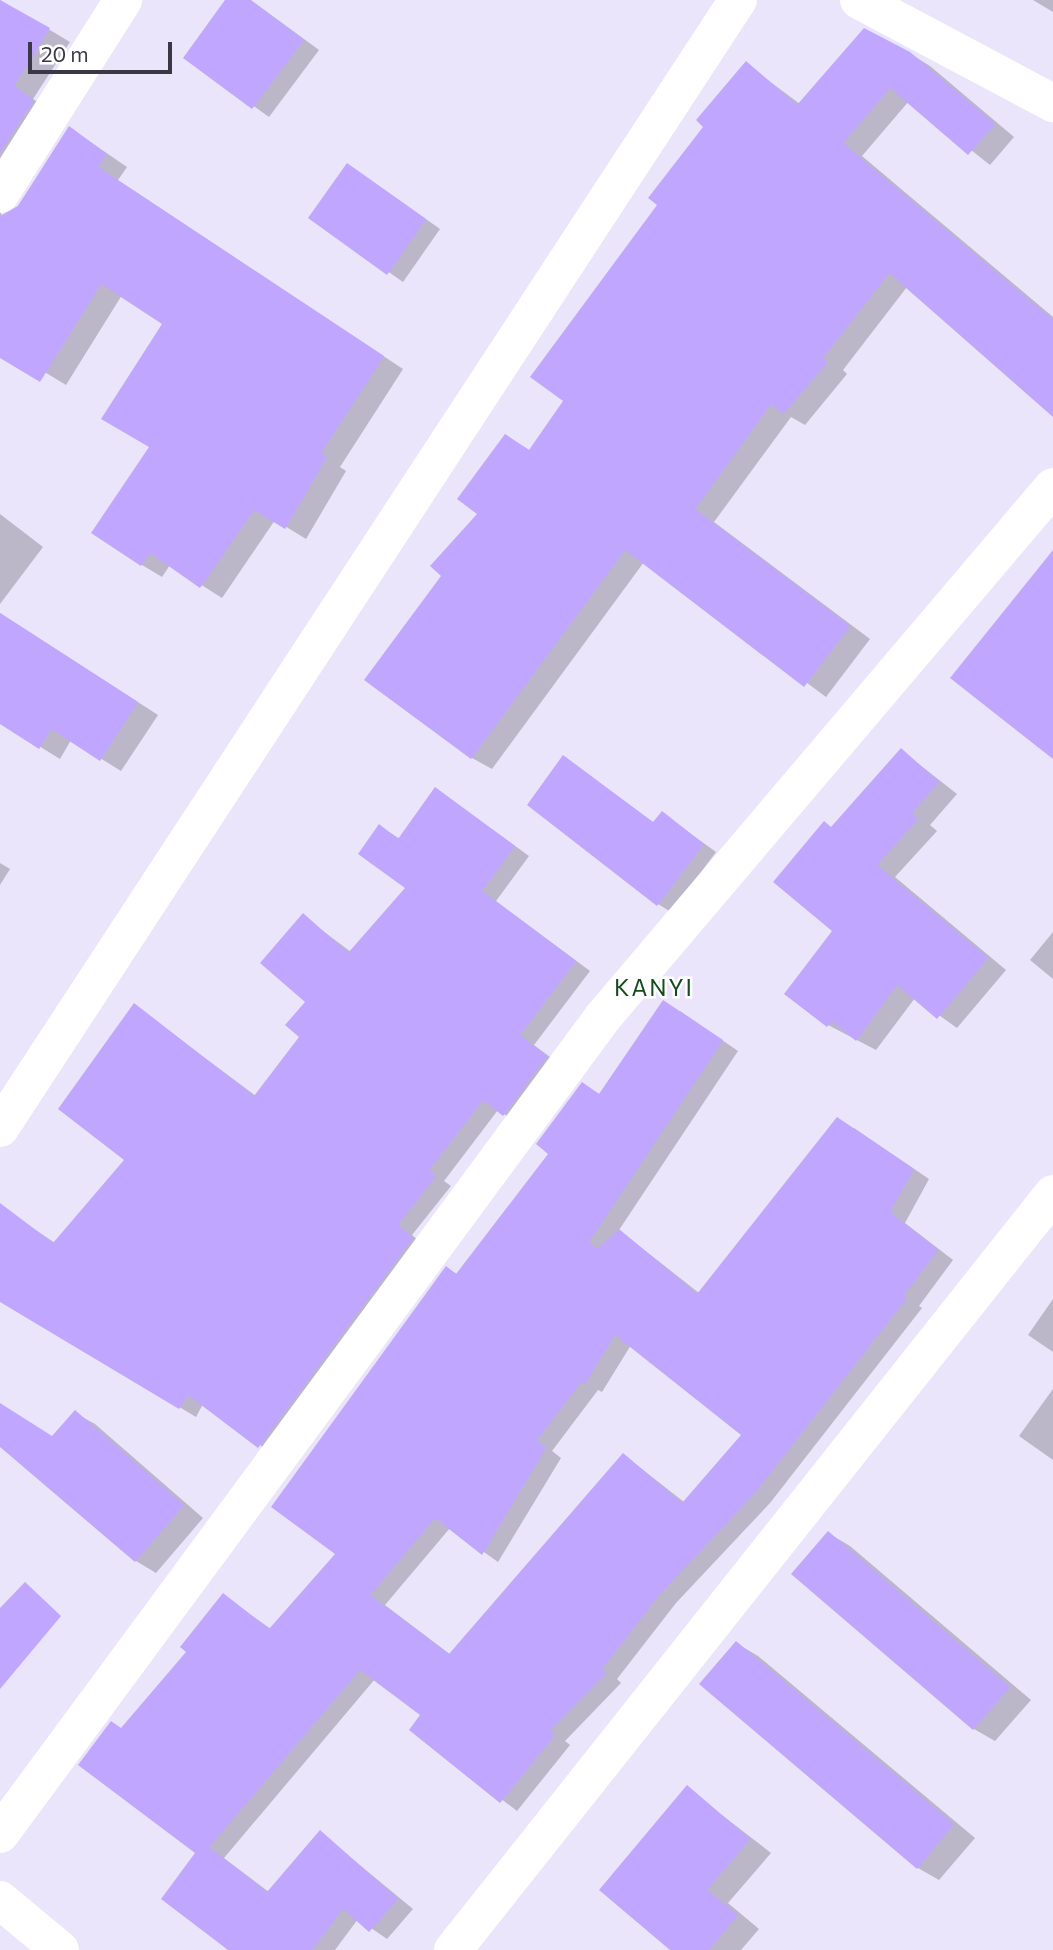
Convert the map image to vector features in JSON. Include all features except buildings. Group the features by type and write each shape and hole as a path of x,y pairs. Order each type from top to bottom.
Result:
{"street":[{"path":"0,194 123,0"},
{"path":"0,1128 738,0"},
{"path":"859,0 1053,103"},
{"path":"0,1834 603,1017 1053,487"},
{"path":"453,1950 1053,1194"},
{"path":"0,1900 60,1950"}],"district":[{"name":"KANYI","path":"654,987"}]}
